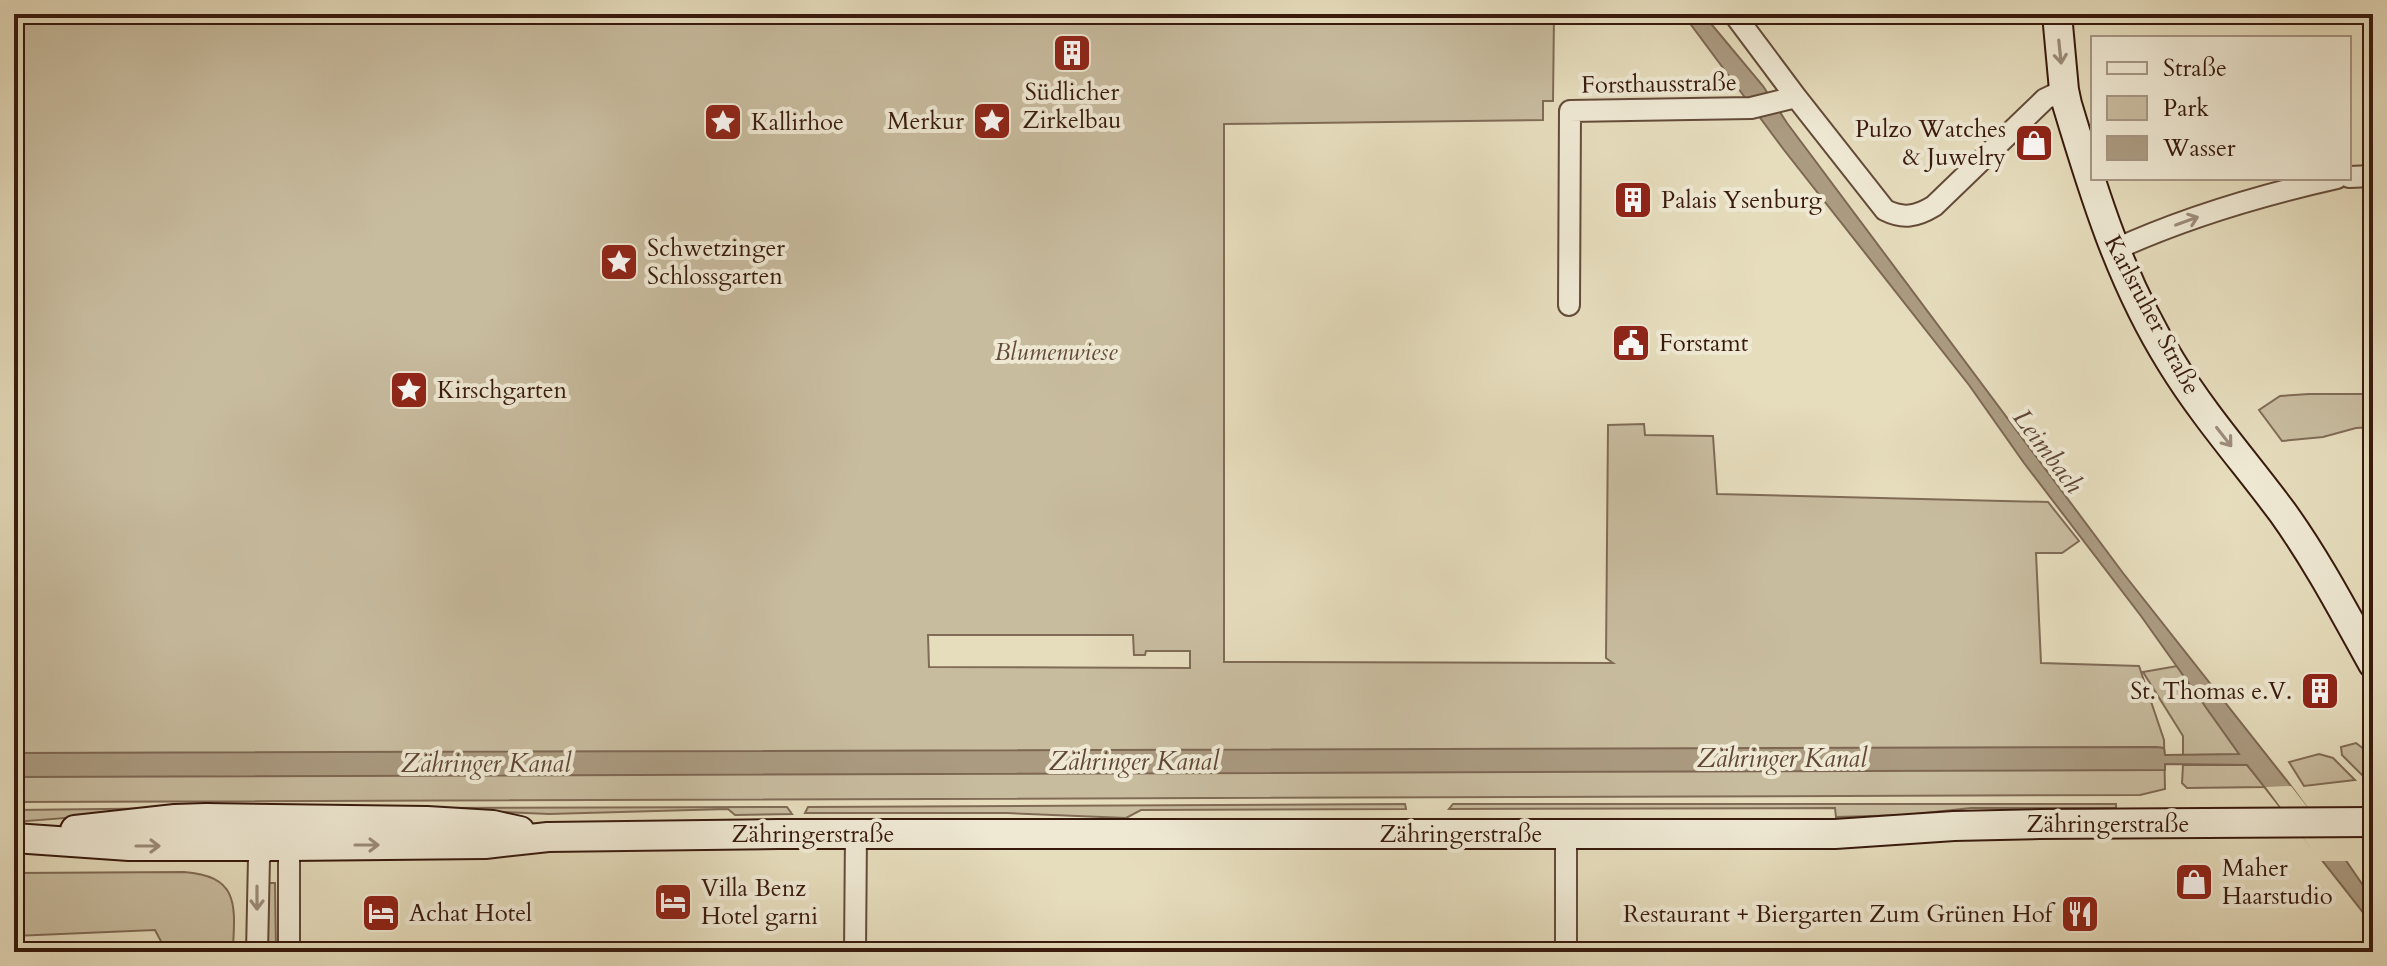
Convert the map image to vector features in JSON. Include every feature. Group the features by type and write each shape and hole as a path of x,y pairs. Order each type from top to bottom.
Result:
{"main road":[{"name":"Karlsruher Straße","path":"2057,14 2064,90 2089,179 2114,250 2169,360 2199,405 2309,550 2373,664"},
{"name":"Zähringerstraße","path":"14,838 129,846 280,832 469,823 548,837 856,833 1835,834 1969,826 2373,822"}],"street":[{"name":"Forsthausstraße","path":"1734,14 1786,100 1885,210 1897,216 1907,217 1934,206 2045,99 2064,90"},
{"name":"Forsthausstraße","path":"1569,305 1570,111 1751,108 1786,100"},
{"path":"2351,177 2373,176"},
{"path":"2114,250 2236,204 2329,180"},
{"path":"257,952 259,858 280,832"},
{"path":"280,832 289,952"},
{"path":"855,952 856,833"},
{"path":"1566,833 1566,952"}],"green space":[{"name":"Schwetzinger Schlossgarten","path":"14,14 1559,14 1554,15 1553,101 1543,101 1543,120 1224,124 1224,662 1613,663 1606,658 1608,425 1644,424 1645,435 1713,436 1717,494 2048,502 2079,541 2062,553 2036,553 2041,663 2139,666 2164,740 2165,789 2140,795 14,802","holes":["928,635 1133,635 1134,655 1145,655 1146,651 1190,651 1190,668 929,667"]},
{"path":"2373,394 2373,427 2282,441 2259,410 2280,396"},
{"path":"2177,666 2240,755 2183,755 2183,736 2143,672"},
{"path":"2356,743 2373,756 2373,768 2363,776 2342,755 2341,747"},
{"path":"2319,754 2333,758 2355,780 2304,786 2289,762"},
{"path":"2183,765 2247,765 2266,787 2187,788 2182,783"},
{"path":"1405,804 1406,809 1141,810 1126,818 1007,813 805,813 808,807"},
{"path":"1453,804 2116,804 2116,808 1971,808 1907,815 1836,817 1835,808 1449,809"},
{"path":"787,807 792,814 735,815 728,809 549,814 504,812 496,819 422,808"},
{"path":"194,808 14,822 14,810"},
{"path":"184,872 214,879 229,894 234,916 233,946 165,949 155,930 14,936 14,873"},
{"path":"266,883 275,883 276,952 266,952"}],"water":[{"name":"Zähringer Kanal","path":"1683,14 1703,14 1763,86 1787,123 2123,573 2347,862 2373,900 2373,925 2247,765 2165,764 2165,770 14,777 14,753 2157,747 2164,748 2165,755 2239,754 2141,616 2024,463 1969,385 1784,150"}],"pier":[{"path":"2291,786 2349,861 2320,861 2266,787"}],"place":[{"name":"Südlicher Zirkelbau","path":"1072,53"},
{"name":"Merkur","path":"992,121"},
{"name":"Kallirhoe","path":"723,122"},
{"name":"Pulzo Watches & Juwelry","path":"2034,143"},
{"name":"Palais Ysenburg","path":"1633,200"},
{"name":"Schwetzinger Schlossgarten","path":"619,262"},
{"name":"Forstamt","path":"1631,343"},
{"name":"Kirschgarten","path":"409,390"},
{"name":"St. Thomas e.V.","path":"2320,691"},
{"name":"Maher Haarstudio","path":"2194,882"},
{"name":"Villa Benz Hotel garni","path":"673,902"},
{"name":"Achat Hotel","path":"381,913"},
{"name":"Restaurant + Biergarten Zum Grünen Hof","path":"2080,914"}],"park label":[{"name":"Blumenwiese","path":"1056,352"}],"water label":[{"name":"Leimbach","path":"2048,451"}]}
